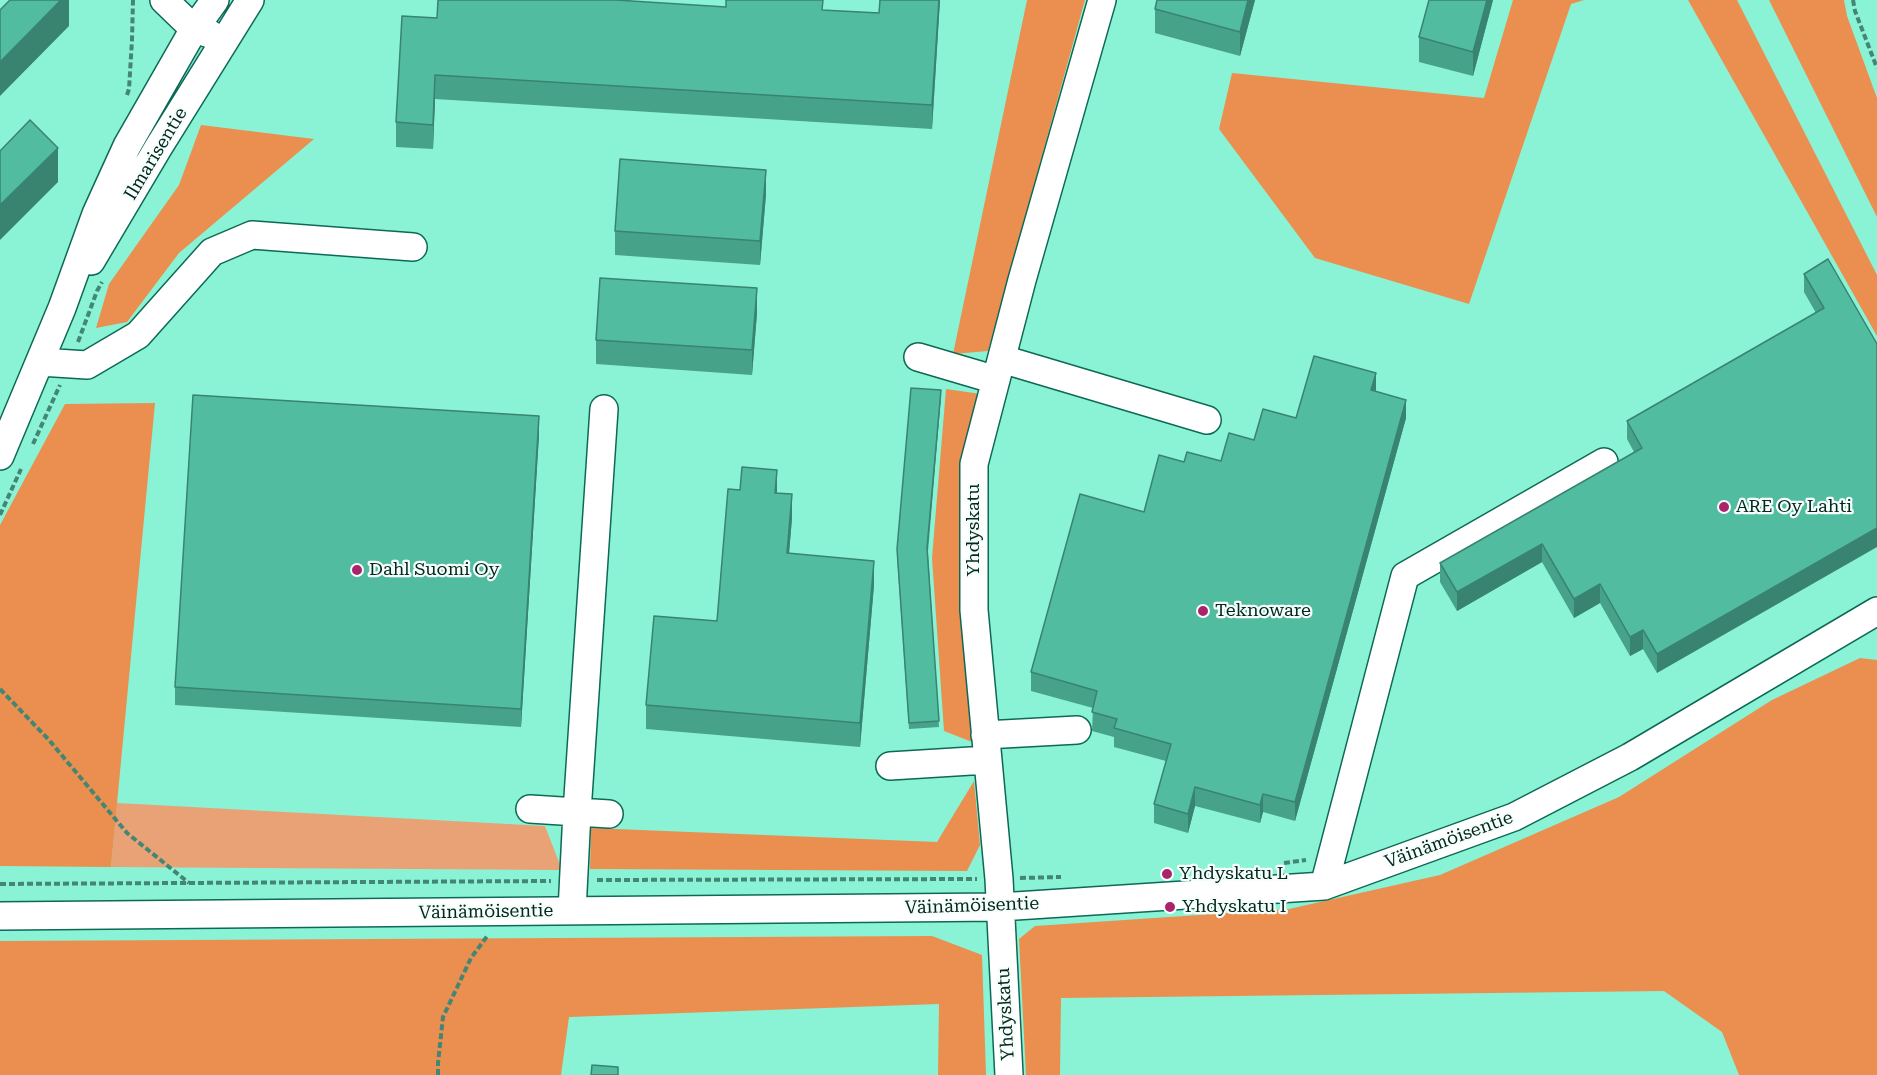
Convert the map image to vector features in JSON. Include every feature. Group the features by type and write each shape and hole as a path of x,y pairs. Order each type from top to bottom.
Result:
{"street":[{"path":"164,0 194,29 225,40"},
{"path":"214,0 225,40"},
{"name":"Ilmarisentie","path":"12,459 40,362 96,214 127,146 194,29 214,0"},
{"name":"Ilmarisentie","path":"62,308 115,223 162,140 250,0"},
{"name":"Yhdyskatu","path":"1009,1075 999,879 974,610 974,464 1025,269 1102,0"},
{"path":"40,362 87,365 138,335 212,252 252,235 413,247"},
{"path":"918,357 999,369 1207,420"},
{"path":"572,911 604,409"},
{"path":"1324,886 1405,576 1604,462"},
{"name":"Väinämöisentie","path":"0,916 1000,906 1324,886 1514,817 1630,757 1877,611"},
{"path":"890,766 1077,730"},
{"path":"530,809 609,814"}],"path":[{"path":"1853,0 1877,68"},
{"path":"29,453 103,281"},
{"path":"0,515 12,459"},
{"path":"0,689 49,740 127,833 189,883"},
{"path":"1272,864 1331,858"},
{"path":"0,884 1069,877"},
{"path":"438,1075 443,1017 471,958 504,911"}],"shaded area":[{"path":"1027,0 1085,0 988,351 953,354"},
{"path":"1513,0 1584,0 1571,4 1469,304 1315,258 1219,129 1232,73 1484,98"},
{"path":"1688,0 1737,0 1877,275 1877,336"},
{"path":"1769,0 1844,0 1847,16 1877,98 1877,217"},
{"path":"201,125 314,139 179,253 127,322 96,328 109,284 179,185"},
{"path":"946,389 981,394 964,612 972,742 944,731 932,558"},
{"path":"155,403 111,867 0,866 0,525 65,404"},
{"path":"1860,658 1877,660 1877,1075 1739,1075 1722,1032 1664,991 1061,998 1060,1075 1026,1075 1019,939 1035,926 1289,909 1440,875 1619,797 1772,700"},
{"path":"974,781 980,845 967,871 590,869 591,828 937,842"},
{"path":"117,803 545,826 562,870 111,867"},
{"path":"932,936 982,955 986,1075 938,1075 939,1004 569,1017 561,1075 0,1075 0,941"}],"building":[{"path":"10,0 61,0 0,62 0,10"},
{"path":"438,0 616,0 726,7 726,0 823,0 822,10 879,13 880,0 939,0 932,105 435,75 433,125 396,122 402,16 437,18"},
{"path":"1157,0 1248,0 1240,32 1155,9"},
{"path":"1429,0 1487,0 1473,52 1419,37"},
{"path":"30,120 58,148 0,205 0,151"},
{"path":"620,159 766,170 760,241 615,231"},
{"name":"ARE Oy Lahti","path":"1828,259 1877,344 1877,528 1657,654 1643,630 1630,637 1600,584 1574,599 1542,544 1457,592 1440,563 1642,448 1627,421 1824,308 1804,274"},
{"path":"600,278 757,288 752,350 596,340"},
{"name":"Teknoware","path":"1314,356 1376,373 1371,390 1406,400 1295,802 1263,794 1260,805 1195,787 1188,814 1154,804 1171,744 1114,728 1117,719 1092,712 1097,691 1031,672 1080,494 1144,512 1159,455 1184,462 1187,452 1221,461 1229,433 1254,440 1263,409 1296,418"},
{"path":"911,388 941,390 927,548 939,721 909,723 897,549"},
{"name":"Dahl Suomi Oy","path":"193,395 539,416 521,709 175,687"},
{"path":"742,467 777,470 775,493 792,494 787,553 874,561 860,723 646,705 654,616 717,621 728,489 740,490"},
{"path":"592,1065 618,1067 618,1075 591,1075"}],"place":[{"name":"ARE Oy Lahti","path":"1724,507"},
{"name":"Dahl Suomi Oy","path":"357,570"},
{"name":"Teknoware","path":"1203,611"},
{"name":"Yhdyskatu L","path":"1167,874"},
{"name":"Yhdyskatu I","path":"1170,907"}]}
